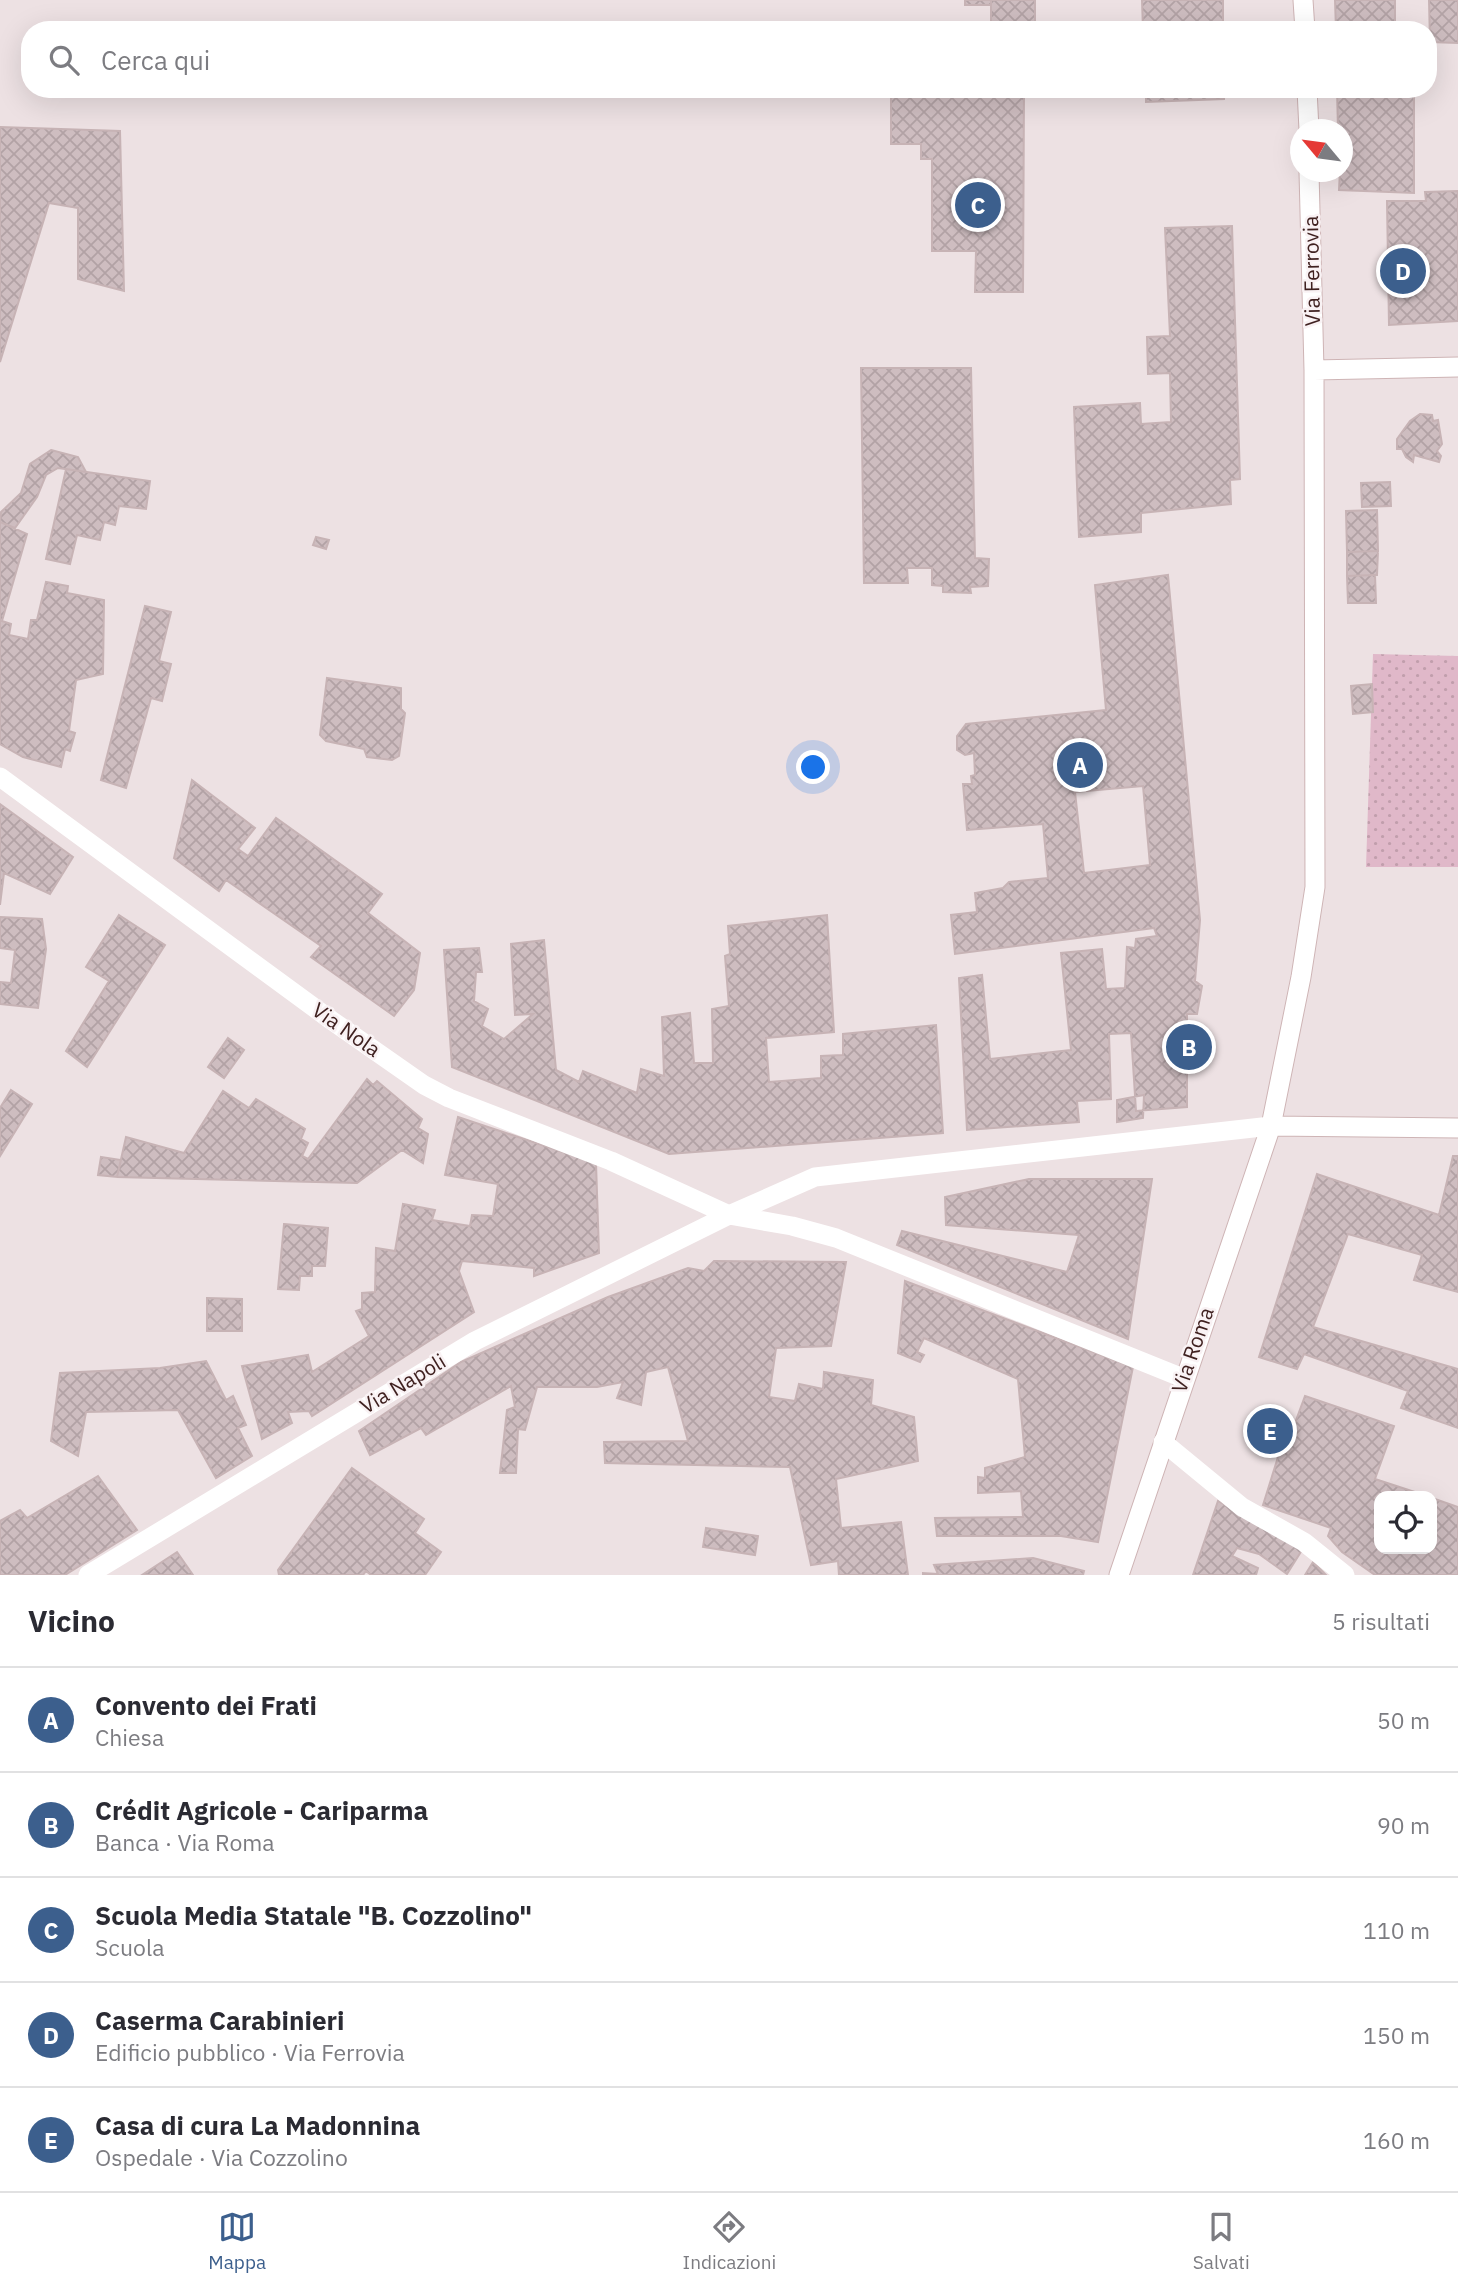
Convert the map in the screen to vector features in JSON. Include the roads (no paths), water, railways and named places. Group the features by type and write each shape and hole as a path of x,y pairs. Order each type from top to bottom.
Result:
{"street":[{"path":"1303,0 1304,21"},
{"path":"1307,98 1308,119"},
{"name":"Via Ferrovia","path":"1271,1126 1301,977 1315,887 1314,370 1310,182"},
{"path":"1314,370 1458,367"},
{"name":"Via Nola","path":"0,777 424,1085 449,1098 611,1161 729,1215 792,1226 836,1238 1183,1378"},
{"name":"Via Napoli","path":"88,1575 475,1341 729,1215 816,1177 1271,1126 1458,1128"},
{"name":"Via Roma","path":"1119,1575 1183,1378 1271,1126"},
{"path":"1163,1442 1242,1507 1304,1542 1345,1575"}],"place":[{"name":"Scuola Media Statale \"B. Cozzolino\"","path":"978,205"},
{"name":"Caserma Carabinieri","path":"1403,271"},
{"name":"Convento dei Frati","path":"1080,765"},
{"name":"Crédit Agricole - Cariparma","path":"1189,1047"},
{"name":"Casa di cura La Madonnina","path":"1270,1431"}]}
